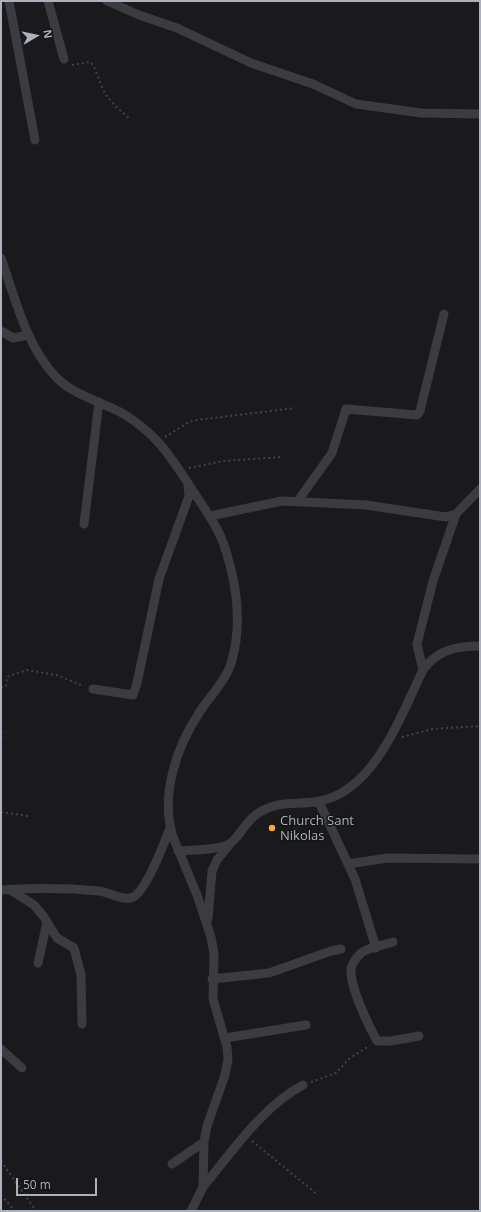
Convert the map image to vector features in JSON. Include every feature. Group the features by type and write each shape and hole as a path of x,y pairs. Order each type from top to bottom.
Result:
{"street":[{"path":"9,1 35,140"},
{"path":"48,1 64,58"},
{"path":"107,1 189,34 250,63 313,84 356,104 421,113 480,114"},
{"path":"1,258 29,335 45,362 58,379 64,384 139,424 167,450 210,516 223,540 234,579 237,606 235,645 232,661 228,671 198,714 178,756 168,798 170,828 207,923 214,954 212,979 215,1007 225,1038 228,1060 225,1075 207,1126 204,1142 203,1186"},
{"path":"297,502 332,453 346,409 417,415 420,411 444,314"},
{"path":"1,331 14,338 29,335"},
{"path":"84,524 99,402"},
{"path":"93,689 133,695 137,683 159,579 179,529 189,496 188,483"},
{"path":"423,670 417,644 433,581 456,514 480,489"},
{"path":"210,516 282,501 366,505 446,517 456,514"},
{"path":"207,923 212,871 217,860 250,818 260,812 286,803 319,802 339,795 350,788 387,746 423,670 435,656 445,650 459,647 480,646"},
{"path":"319,802 364,902 376,948"},
{"path":"5,890 100,891 129,898 135,896 160,853 170,828"},
{"path":"178,851 207,849 230,844"},
{"path":"348,864 388,858 480,859"},
{"path":"5,890 34,905 57,938 74,948 81,975 82,1024"},
{"path":"38,963 47,922"},
{"path":"393,942 362,952 355,960 351,968 352,981 366,1020 377,1041 391,1041 419,1036"},
{"path":"212,979 269,973 331,951 341,949"},
{"path":"225,1038 306,1025"},
{"path":"1,1049 22,1068"},
{"path":"191,1211 203,1186 244,1135 293,1090 303,1085"},
{"path":"172,1164 204,1142"},
{"path":"183,1211 195,1202"}],"path":[{"path":"64,58 69,66 90,62 93,64 98,80 106,94 130,119"},
{"path":"158,441 189,422 197,420 294,408"},
{"path":"180,469 224,461 281,457"},
{"path":"1,688 6,686 6,677 27,670 56,675 93,689"},
{"path":"390,740 433,730 480,726"},
{"path":"1,742 2,732"},
{"path":"1,812 28,816"},
{"path":"303,1085 331,1076 350,1058 377,1041"},
{"path":"244,1135 318,1195"},
{"path":"1,1160 36,1211"},
{"path":"1,1195 15,1211"}],"place":[{"name":"Church Sant Nikolas","path":"272,828"}]}
